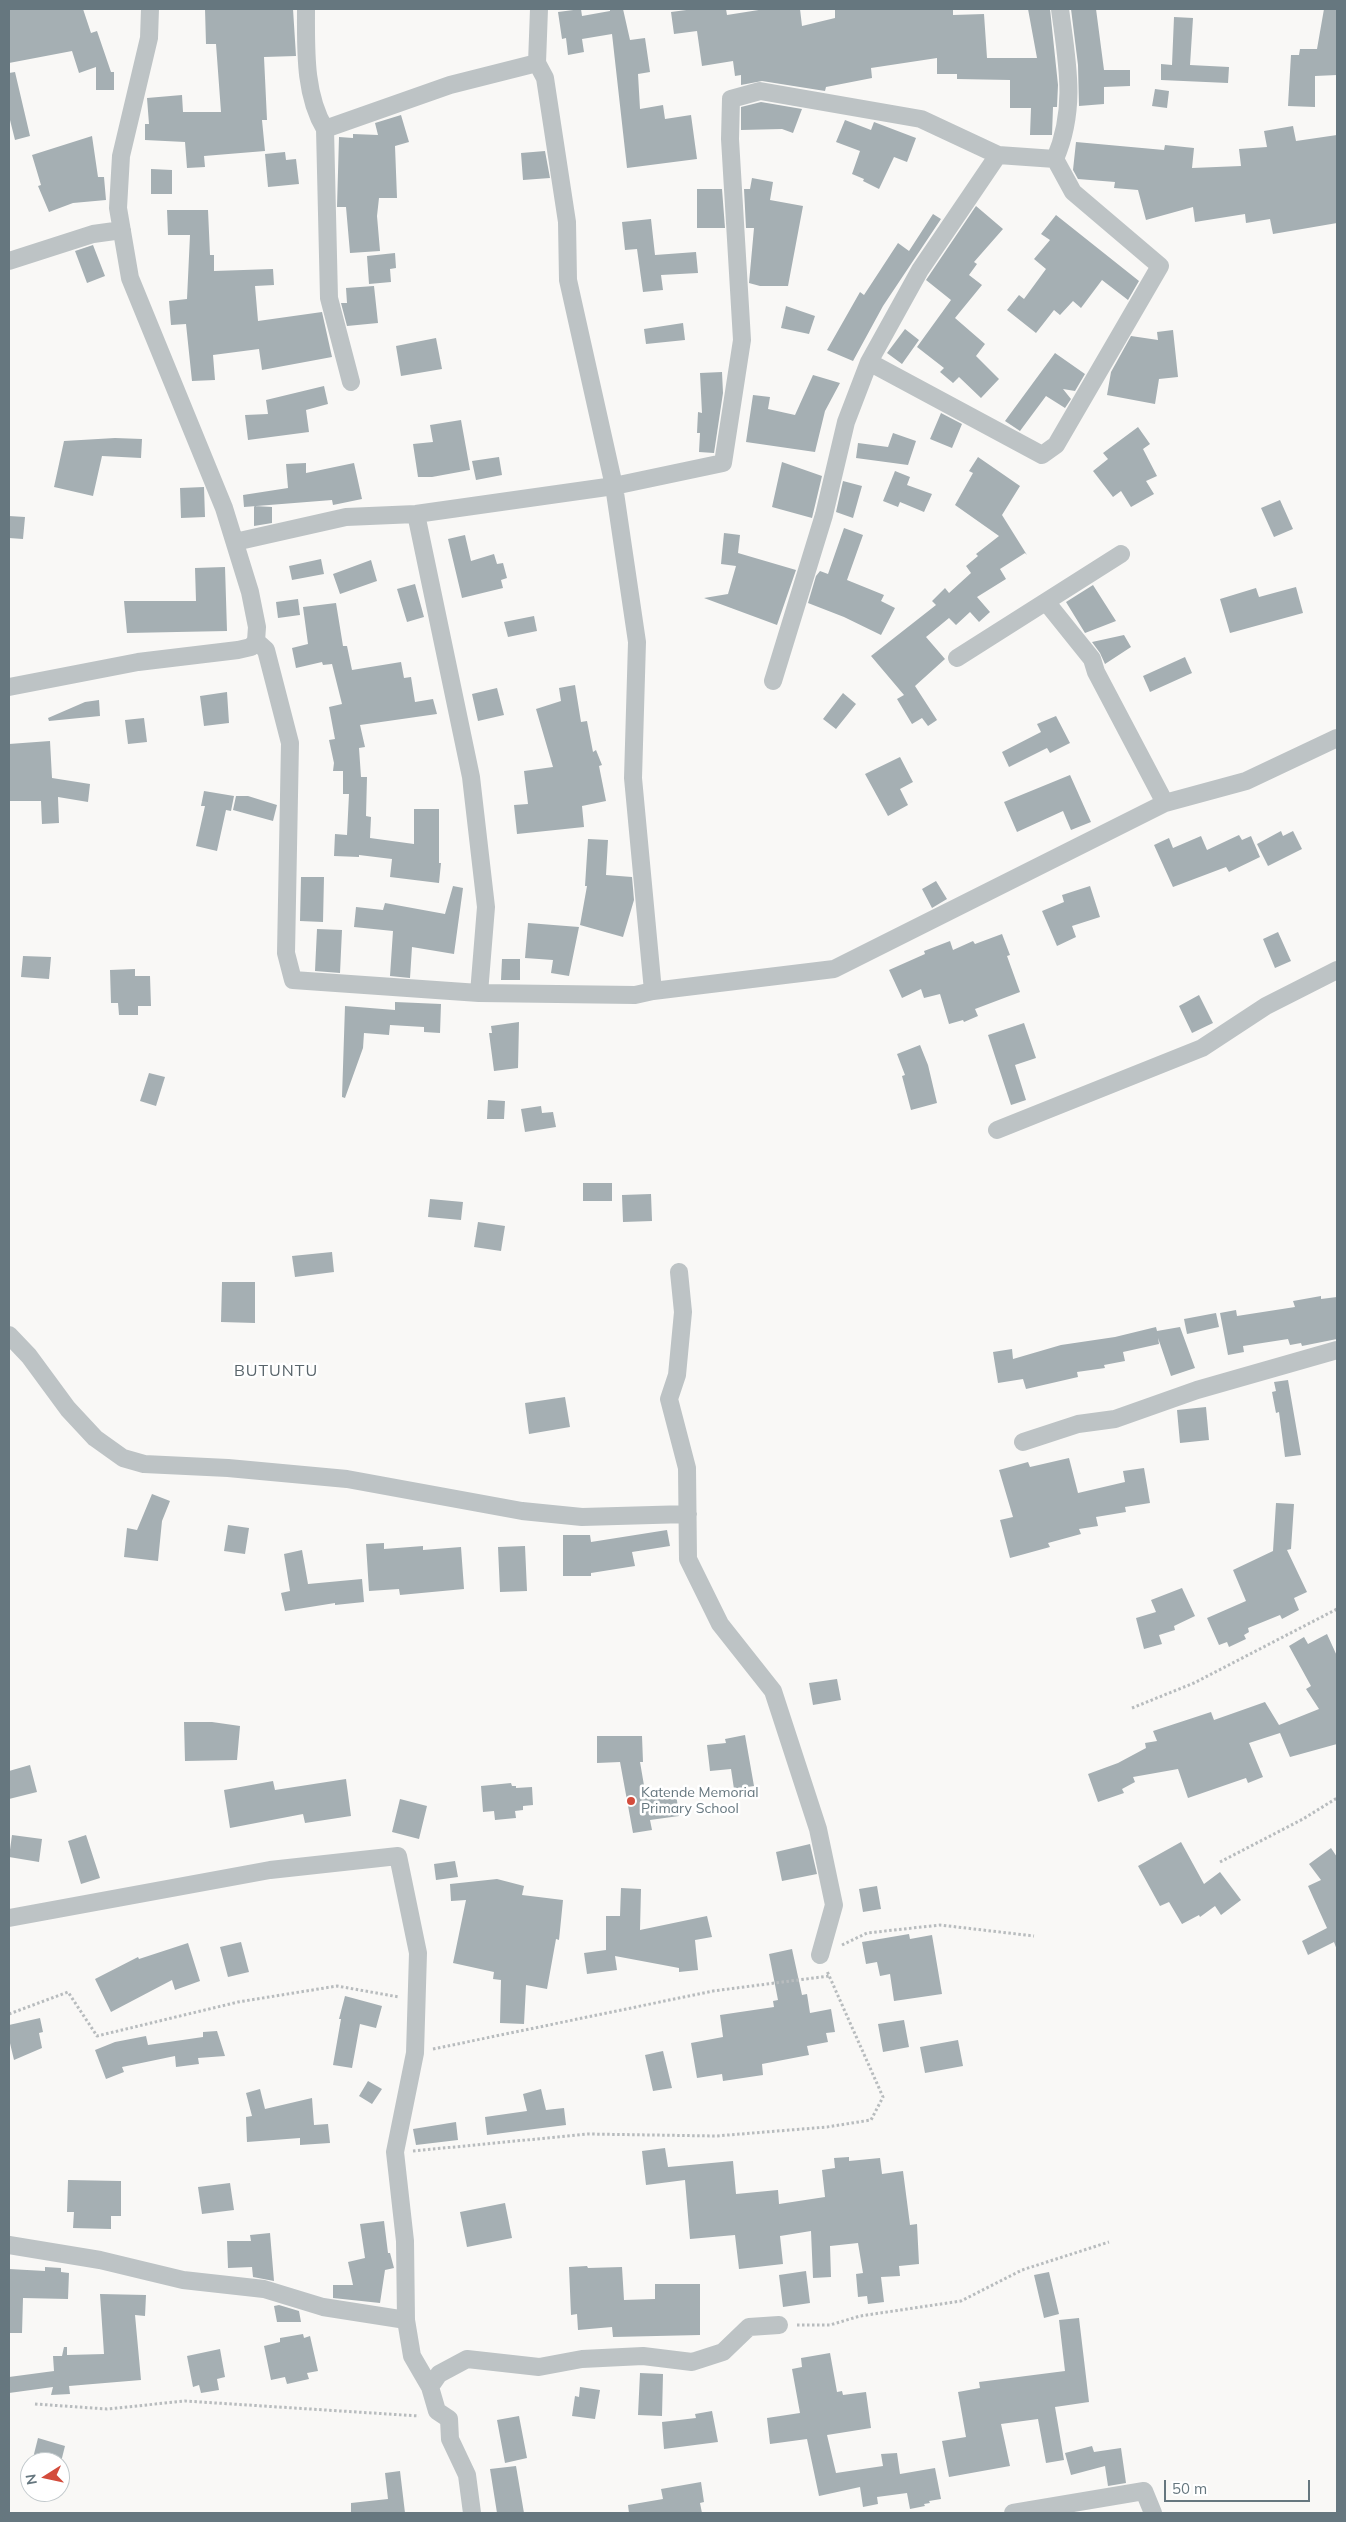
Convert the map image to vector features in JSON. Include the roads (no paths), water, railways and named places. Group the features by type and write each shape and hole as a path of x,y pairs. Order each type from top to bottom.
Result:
{"street":[{"path":"9,688 138,662 238,650 251,647 256,641 257,627 250,592 235,542 224,508 130,278 118,208 121,156 147,47 150,9"},
{"path":"306,9 306,54 316,113 326,129 329,298 351,382"},
{"path":"539,9 537,63 545,78 567,222 568,280 614,486 637,642 633,778 653,990"},
{"path":"1055,159 1065,136 1069,82 1060,9"},
{"path":"326,129 450,85 537,63"},
{"path":"235,542 346,517 416,514 614,486 724,464 742,340 730,139 731,99 760,91 921,119 998,155 1055,159"},
{"path":"773,681 824,515 846,422 869,362 920,270 998,155"},
{"path":"869,362 1042,455 1056,445 1160,266 1073,192 1055,159"},
{"path":"9,261 93,234 122,230"},
{"path":"416,514 472,777 486,907 479,993"},
{"path":"956,658 1047,603 1121,554"},
{"path":"1047,603 1092,659 1096,672 1165,803"},
{"path":"256,641 266,650 290,743 286,953 293,980 479,993 635,996 653,990 834,969 1165,803 1246,782 1337,738"},
{"path":"998,1130 1202,1048 1266,1006 1337,970"},
{"path":"679,1272 683,1312 677,1375 669,1399 687,1468 688,1559 720,1624 773,1692 818,1829 834,1905 820,1955"},
{"path":"9,1335 29,1356 68,1409 95,1438 123,1458 137,1462 347,1479 522,1511 582,1517 688,1514"},
{"path":"1023,1442 1078,1424 1115,1419 1197,1390 1337,1350"},
{"path":"9,1918 270,1870 398,1856 418,1953 415,2053 395,2152 405,2241 406,2320 412,2356 430,2387 437,2410 450,2418 450,2440 467,2475 472,2513"},
{"path":"9,2245 100,2260 183,2280 264,2289 323,2307 406,2320"},
{"path":"430,2387 439,2374 468,2359 539,2367 582,2359 643,2356 692,2362 723,2352 749,2327 779,2325"},
{"path":"1013,2513 1144,2491 1153,2513"}],"place":[{"name":"Katende Memorial Primary School","path":"631,1801"}],"district":[{"name":"BUTUNTU","path":"276,1371"}]}
